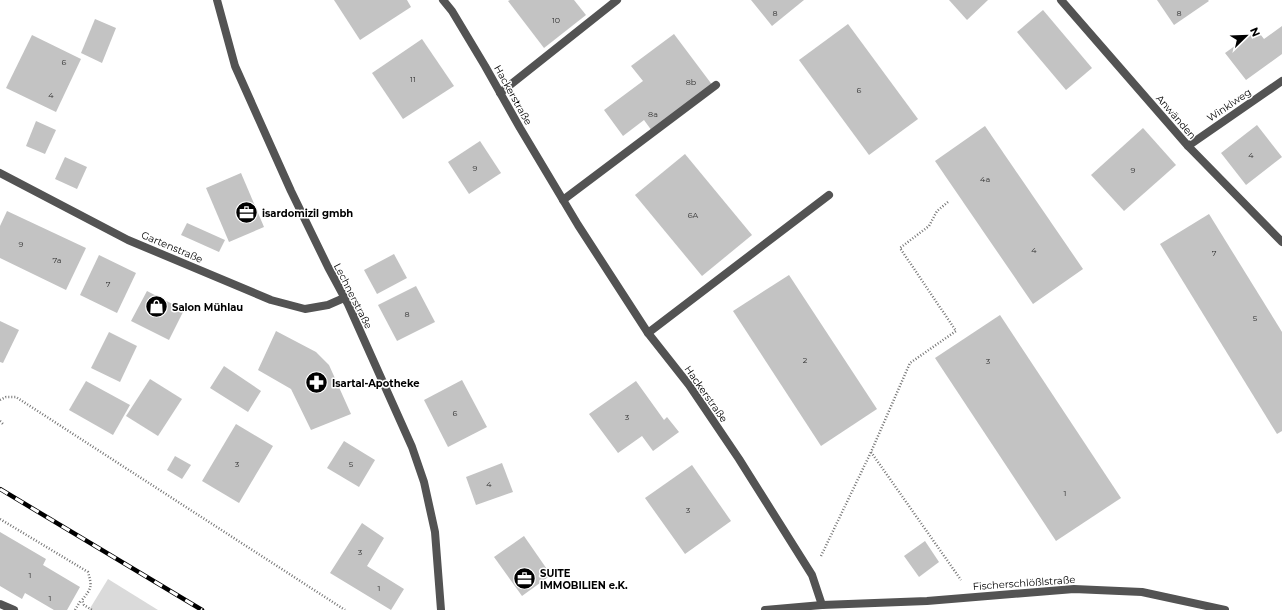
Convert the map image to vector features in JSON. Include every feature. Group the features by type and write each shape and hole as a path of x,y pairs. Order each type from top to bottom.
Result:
{"street":[{"name":"Lechnerstraße","path":"217,0 235,66 298,205 344,298 412,447 424,482 435,532 441,610"},
{"name":"Hackerstraße","path":"443,0 452,11 563,200 648,333 689,385 739,459 812,575 826,608"},
{"path":"500,93 617,0"},
{"name":"Anwänden","path":"1061,0 1188,146 1282,242"},
{"name":"Winklweg","path":"1188,146 1282,82"},
{"path":"563,200 716,85"},
{"name":"Gartenstraße","path":"0,173 128,240 271,300 305,309 328,305 344,298"},
{"path":"648,333 830,195"},
{"name":"Fischerschlößlstraße","path":"766,610 826,608 1074,589 1142,592 1225,610"},
{"path":"0,604 14,610"}],"path":[{"path":"812,575 871,452 910,363 956,331 900,248 929,226 937,211 948,202"},
{"path":"0,400 6,397 16,397 344,610"},
{"path":"0,422 4,425"},
{"path":"871,452 964,584 966,598"},
{"path":"0,519 88,572 91,585 87,594 75,610"},
{"path":"82,600 84,605 92,610"}],"shaded area":[{"path":"108,579 158,610 89,610"}],"building":[{"path":"334,0 407,0 411,7 360,40"},
{"path":"574,0 586,15 544,48 508,1"},
{"path":"751,0 804,0 772,26"},
{"path":"949,0 988,0 967,20"},
{"path":"1157,0 1208,0 1209,1 1174,25"},
{"path":"1043,10 1092,68 1066,90 1017,32"},
{"path":"95,19 116,28 102,63 81,53"},
{"path":"848,24 918,119 869,155 799,60"},
{"path":"1282,26 1282,54 1246,80 1225,53 1257,30 1264,39"},
{"path":"674,34 713,86 652,131 644,120 623,136 604,110 643,81 631,66"},
{"path":"32,35 81,59 56,112 6,88"},
{"path":"422,39 454,86 403,119 372,73"},
{"path":"36,121 56,130 45,154 26,146"},
{"path":"1257,125 1282,157 1246,185 1221,153"},
{"path":"985,126 1083,269 1033,304 935,161"},
{"path":"1143,128 1176,165 1124,211 1091,175"},
{"path":"480,141 501,173 469,194 448,162"},
{"path":"685,154 752,235 702,276 635,195"},
{"path":"65,157 87,167 77,189 55,179"},
{"path":"241,173 264,227 229,242 206,188"},
{"path":"7,211 86,248 66,290 0,258 0,226"},
{"path":"1209,214 1282,332 1282,431 1277,434 1160,244"},
{"path":"187,223 225,240 219,252 181,235"},
{"path":"394,254 407,278 377,294 364,270"},
{"path":"99,255 136,273 117,313 80,295"},
{"path":"789,275 877,409 821,446 733,311"},
{"path":"416,286 435,322 397,341 378,305"},
{"path":"147,291 184,310 169,340 131,321"},
{"path":"1000,315 1121,498 1056,541 935,358"},
{"path":"0,321 19,330 3,363 0,362"},
{"path":"276,331 316,352 329,365 351,414 311,430 291,389 258,370"},
{"path":"109,332 137,346 120,382 91,368"},
{"path":"224,366 261,391 248,412 210,388"},
{"path":"150,379 182,399 158,436 126,416"},
{"path":"462,380 487,427 448,447 424,400"},
{"path":"86,381 130,405 113,435 69,410"},
{"path":"636,381 664,420 667,417 679,432 653,451 642,436 618,453 589,414"},
{"path":"236,424 273,446 239,503 202,481"},
{"path":"344,441 375,460 359,487 327,468"},
{"path":"175,456 191,465 182,479 167,470"},
{"path":"502,463 513,492 476,505 466,477"},
{"path":"692,465 731,521 685,554 645,498"},
{"path":"362,523 384,538 367,566 404,589 391,610 330,573"},
{"path":"0,532 46,559 43,565 80,587 67,610 54,610 25,593 22,599 0,586"},
{"path":"524,536 551,575 522,596 494,557"},
{"path":"925,541 939,562 919,577 904,556"}],"railway":[{"path":"0,489 202,610"}],"place":[{"name":"isardomizil gmbh","path":"246,213"},
{"name":"Salon Mühlau","path":"156,307"},
{"name":"Isartal-Apotheke","path":"317,383"},
{"name":"SUITE IMMOBILIEN e.K.","path":"525,579"}]}
